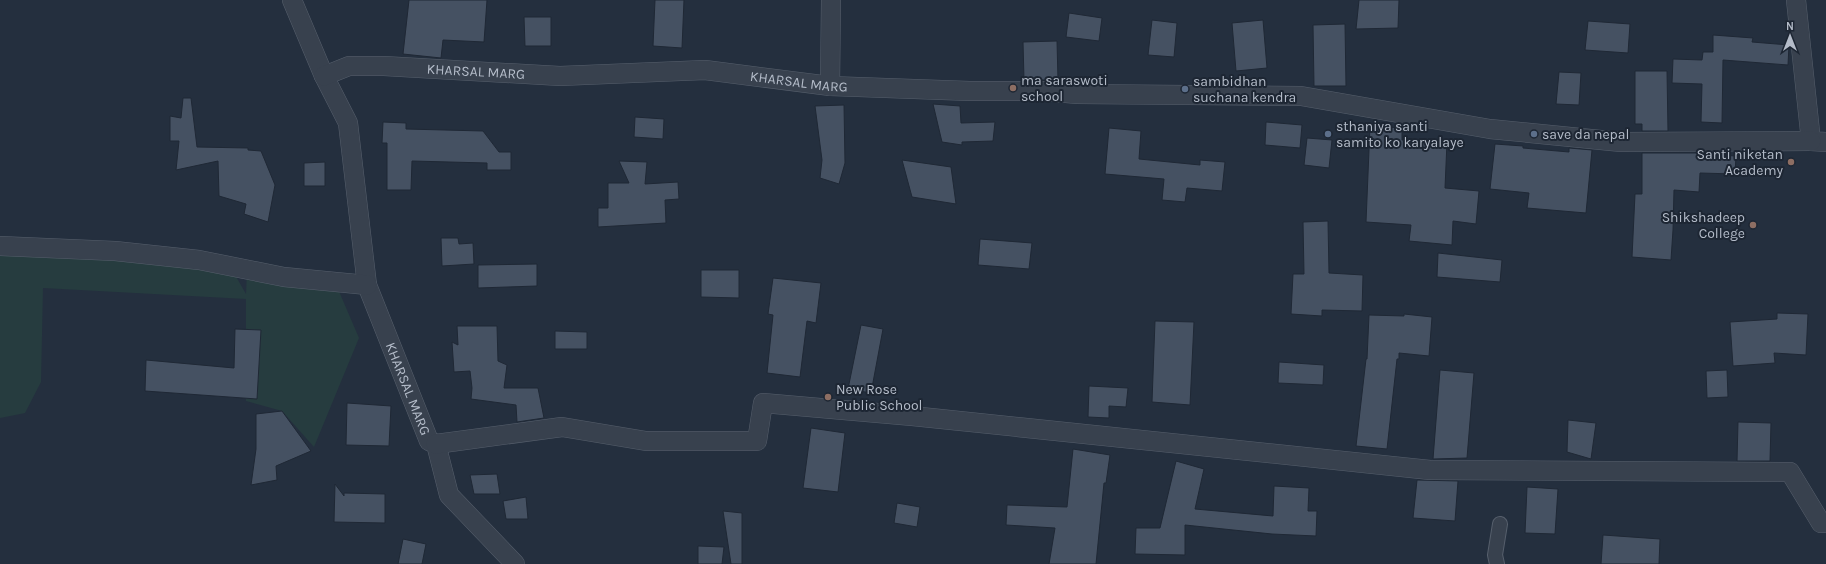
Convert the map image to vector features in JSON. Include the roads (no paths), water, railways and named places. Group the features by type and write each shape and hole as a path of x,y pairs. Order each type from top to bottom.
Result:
{"street":[{"path":"292,0 324,76"},
{"path":"830,86 831,0"},
{"path":"1796,0 1818,142"},
{"name":"KHARSAL MARG","path":"515,564 449,495 436,444 429,441 367,285 348,123 324,76 349,66 384,66 560,76 705,70 830,86 970,91 1044,91 1077,94 1301,96 1490,129 1621,142 1818,142"},
{"path":"0,246 115,251 199,260 284,277 367,285"},
{"path":"436,444 562,427 646,441 757,441 762,403 912,416 1430,470 1790,472 1821,523 1826,523"},
{"path":"1497,564 1495,555 1500,524"}],"place":[{"name":"ma saraswoti school","path":"1013,88"},
{"name":"sambidhan suchana kendra","path":"1185,89"},
{"name":"sthaniya santi samito ko karyalaye","path":"1328,134"},
{"name":"save da nepal","path":"1534,134"},
{"name":"Santi niketan Academy","path":"1791,162"},
{"name":"Shikshadeep College","path":"1753,225"},
{"name":"New Rose Public School","path":"828,397"}]}
